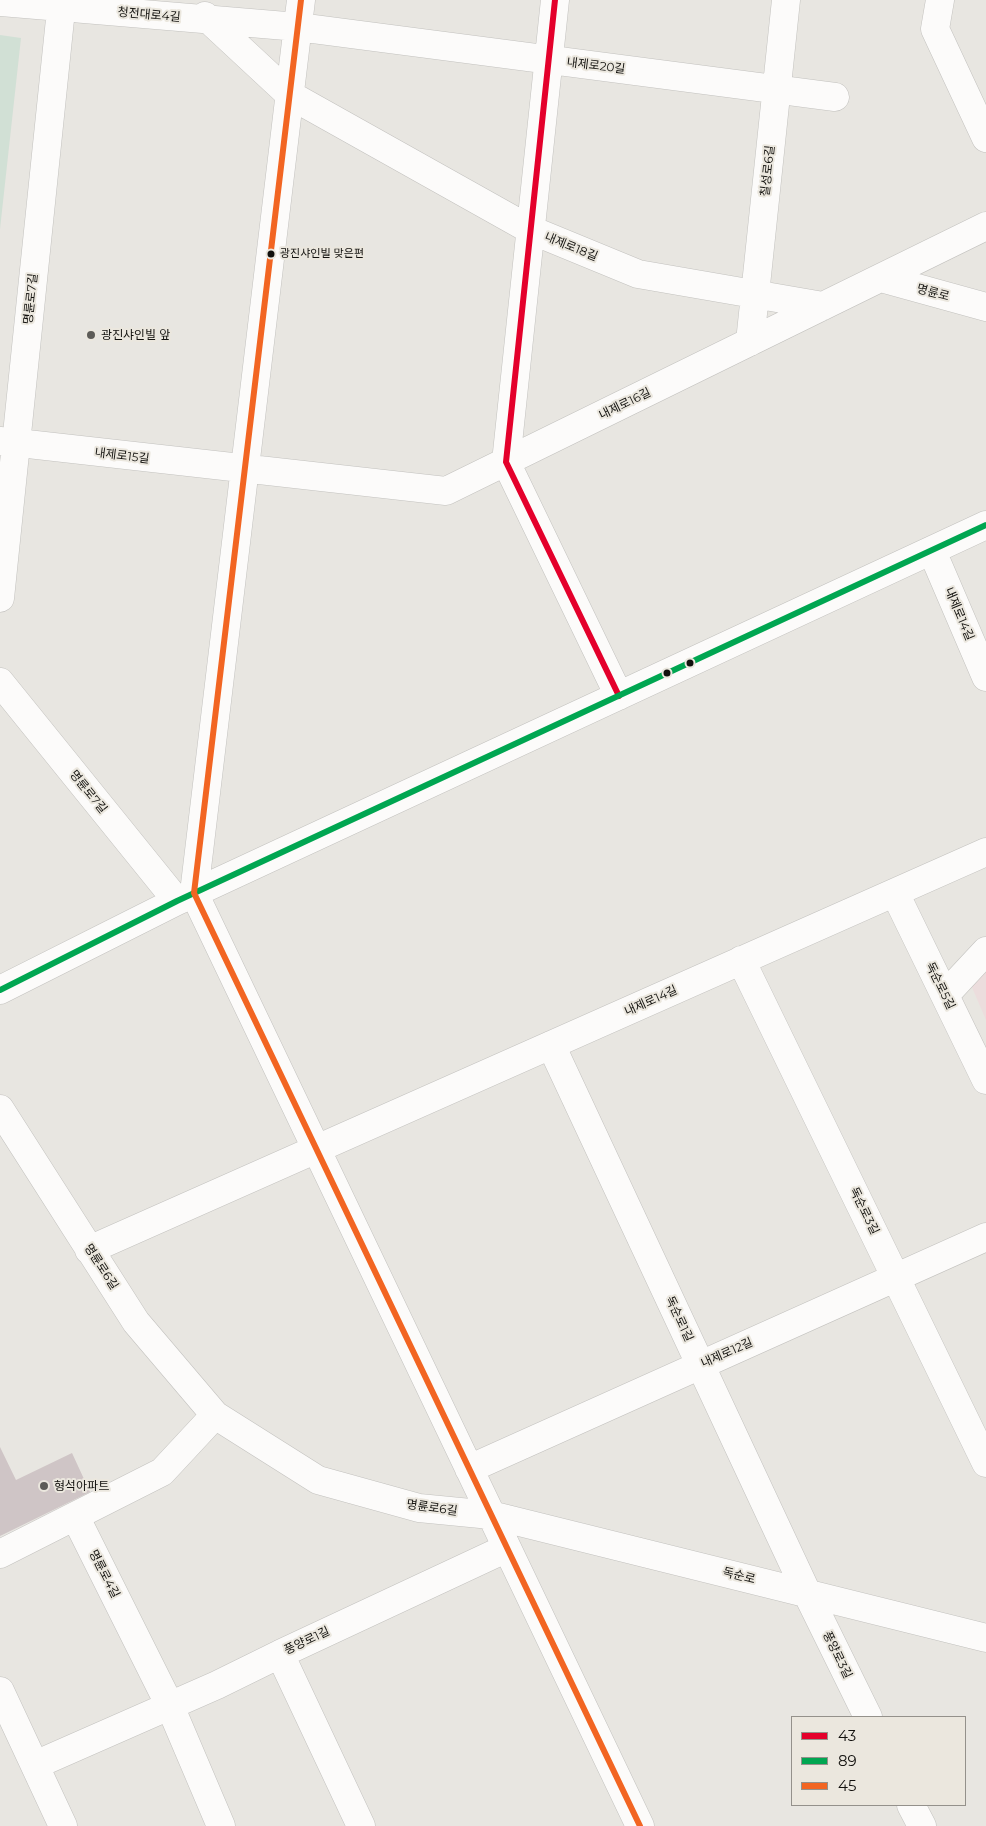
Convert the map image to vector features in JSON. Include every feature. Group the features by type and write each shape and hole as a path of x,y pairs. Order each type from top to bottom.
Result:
{"street":[{"path":"185,897 244,470 301,0"},
{"path":"555,0 506,462 619,696"},
{"name":"칠성로6길","path":"750,342 786,0"},
{"path":"940,0 935,29 986,138"},
{"name":"청전대로4길","path":"0,2 200,10 298,27"},
{"name":"명륜로7길","path":"0,598 8,442 61,4"},
{"name":"내제로18길","path":"200,10 290,95 531,230 638,274 823,306"},
{"name":"내제로20길","path":"298,27 835,96"},
{"name":"내제로16길","path":"244,470 446,491 986,226"},
{"name":"명륜로","path":"881,278 986,307"},
{"name":"내제로15길","path":"8,442 244,470"},
{"path":"0,990 185,897 986,526"},
{"name":"내제로14길","path":"932,551 986,677"},
{"name":"명륜로7길","path":"0,682 185,897 316,1150 640,1826"},
{"name":"내제로14길","path":"89,1250 986,852"},
{"name":"독순로5길","path":"895,892 986,1080"},
{"path":"945,995 986,952"},
{"name":"독순로3길","path":"742,960 986,1462"},
{"name":"독순로1길","path":"551,1046 807,1593"},
{"name":"명륜로6길","path":"0,1109 136,1322 215,1415 318,1480 419,1508 491,1515"},
{"name":"내제로12길","path":"469,1469 986,1237"},
{"path":"0,1554 162,1472 215,1415"},
{"name":"독순로","path":"491,1515 986,1638"},
{"name":"명륜로4길","path":"75,1516 170,1706 221,1826"},
{"name":"풍양로1길","path":"361,1826 280,1654 507,1548"},
{"name":"풍양로3길","path":"807,1593 868,1716"},
{"path":"35,1765 217,1685 280,1654"},
{"path":"0,1691 63,1826"},
{"path":"912,1806 922,1826"}],"shaded area":[{"path":"0,35 21,38 0,229"},
{"path":"986,969 986,1020 971,985"}],"building":[{"name":"형석아파트","path":"0,1447 16,1480 72,1453 90,1492 0,1536"}],"transit line":[{"name":"45","path":"301,0 194,893 640,1826"},
{"name":"43","path":"555,0 506,462 619,696"},
{"name":"89","path":"0,990 177,901 986,525"}],"place":[{"name":"광진샤인빌 맞은편","path":"271,254"},
{"name":"광진샤인빌 앞","path":"91,335"},
{"name":"형석아파트","path":"44,1486"}]}
